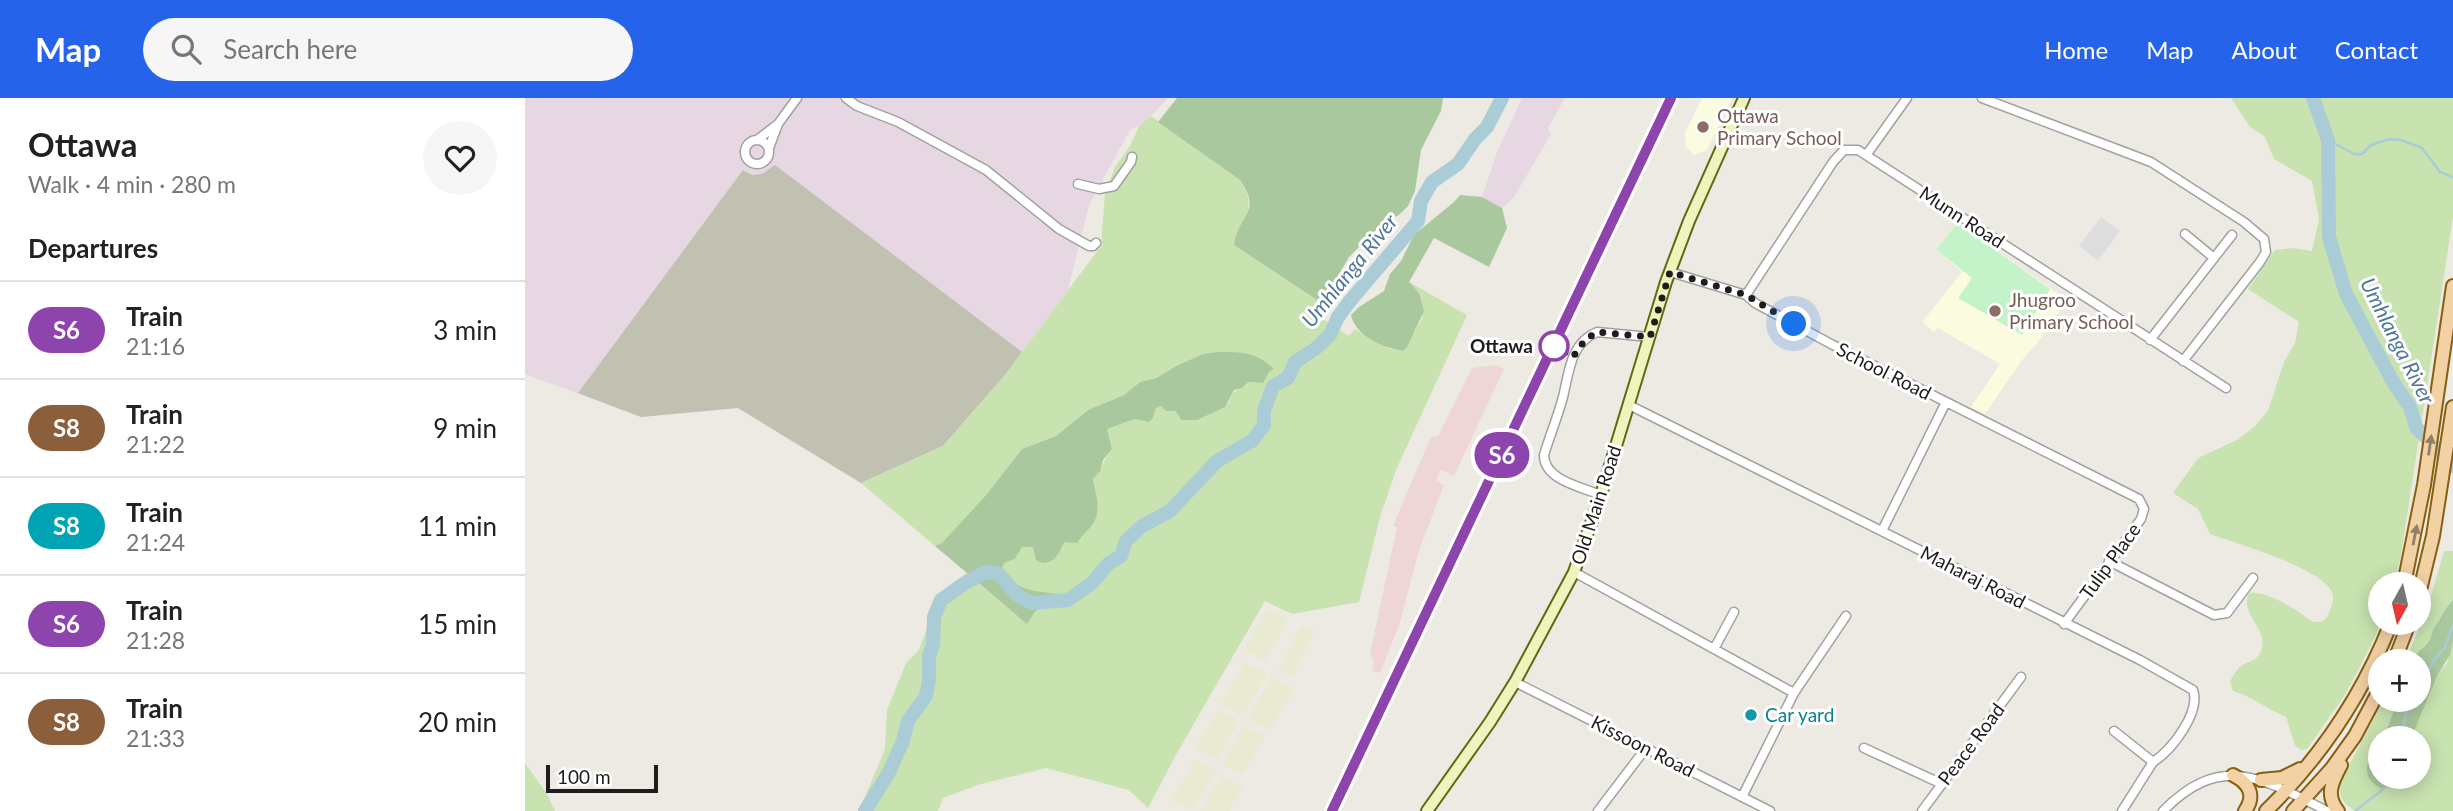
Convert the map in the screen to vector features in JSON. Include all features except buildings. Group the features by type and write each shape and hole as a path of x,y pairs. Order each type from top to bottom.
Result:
{"main road":[{"path":"2406,572 2424,485 2453,286"},
{"path":"2425,572 2453,407"},
{"path":"2266,811 2324,745 2345,716 2386,635"},
{"path":"2338,811 2330,798 2332,784 2368,712"},
{"path":"2293,811 2332,768 2355,736"},
{"path":"2261,780 2282,778 2305,766"},
{"path":"2233,775 2242,780 2249,790 2250,801 2245,811"}],"street":[{"path":"778,124 747,146 749,160 764,162 778,124 797,98"},
{"path":"846,98 857,106 898,122 986,170 1011,193 1059,229 1089,246 1096,243"},
{"name":"Old Main Road","path":"1427,811 1515,682 1574,572 1650,337 1675,273 1675,259 1710,172 1744,98"},
{"path":"1746,295 1839,154 1850,149 1867,154 1907,98"},
{"path":"1982,98 2151,162 2244,222 2264,239 2266,252 2260,262 2183,361"},
{"path":"757,140 764,142 769,148"},
{"name":"Munn Road","path":"1867,154 2225,388"},
{"path":"1077,184 1099,189 1114,186 1132,157"},
{"path":"2185,234 2214,258"},
{"path":"2150,340 2232,235"},
{"name":"School Road","path":"1675,273 1746,295 1755,303 1833,345 2136,497"},
{"path":"1601,495 1555,476 1545,463 1544,455 1563,398 1569,368 1579,347 1591,334 1597,332 1650,337"},
{"name":"School Road","path":"1882,531 1946,402"},
{"name":"Maharaj Road","path":"1629,405 2140,660 2193,690 2194,706 2183,727 2170,748 2153,762"},
{"name":"Tulip Place","path":"2064,624 2141,519 2143,505 2136,497"},
{"path":"2109,561 2214,615 2227,612 2253,578"},
{"path":"1574,572 1794,693"},
{"path":"1714,649 1734,612"},
{"path":"1742,797 1794,693 1846,616"},
{"name":"Peace Road","path":"1922,811 2021,677"},
{"name":"Kissoon Road","path":"1515,682 1770,811"},
{"path":"2114,731 2153,762 2122,811"},
{"path":"1598,811 1646,748"},
{"path":"1864,748 1942,784"},
{"path":"2163,811 2197,783 2233,775 2261,780 2327,811"}],"shaded area":[{"path":"525,98 1168,98 1151,116 1130,130 1089,205 1068,290 1005,375 861,483 738,408 641,417 525,374"},
{"path":"1522,98 1565,98 1548,128 1551,134 1514,197 1502,208 1482,197 1497,152"},
{"name":"Ottawa Primary School","path":"1702,98 1732,98 1707,150 1694,155 1686,147 1685,133"},
{"path":"775,165 1022,352 943,446 861,483 738,408 641,417 578,393 743,170 752,175 762,174"},
{"path":"2101,217 2120,231 2098,261 2079,246"},
{"name":"Jhugroo Primary School","path":"1957,223 2067,300 1985,414 1971,407 2000,364 1938,328 1934,332 1922,322 1962,272 1936,250"},
{"path":"1496,365 1504,369 1454,476 1441,470 1436,481 1444,485 1418,553 1400,623 1380,673 1372,671 1374,663 1370,654 1397,527 1393,526 1431,437 1438,436 1472,368"},
{"path":"1268,608 1288,619 1265,661 1244,650"},
{"path":"1301,625 1314,632 1293,677 1279,670"},
{"path":"1245,662 1267,674 1242,716 1221,703"},
{"path":"1272,677 1294,690 1269,731 1248,718"},
{"path":"1219,709 1239,721 1216,760 1196,748"},
{"path":"1244,725 1265,737 1242,775 1222,763"},
{"path":"1196,759 1217,771 1192,811 1172,799"},
{"path":"1222,775 1243,787 1229,811 1200,811"}],"green space":[{"path":"1177,98 1443,98 1441,111 1421,150 1415,191 1408,206 1377,229 1349,257 1335,281 1317,300 1234,245 1249,207 1247,191 1240,180 1158,122"},
{"path":"2231,98 2453,98 2453,217 2401,555 2397,572 2368,572 2368,635 2376,635 2375,637 2345,695 2307,749 2302,750 2295,746 2286,717 2233,691 2230,681 2240,667 2259,655 2262,647 2260,631 2248,609 2249,593 2275,599 2318,622 2328,615 2333,601 2332,592 2312,574 2295,565 2210,534 2198,509 2173,493 2198,458 2237,440 2254,427 2268,411 2284,362 2295,343 2299,322 2248,289 2275,250 2292,248 2312,251 2319,219 2312,181 2274,159 2265,137 2250,127"},
{"path":"1151,116 1240,180 1249,205 1234,245 1317,300 1314,313 1349,336 1355,329 1391,349 1403,351 1423,317 1409,282 1467,315 1396,470 1380,517 1359,602 1292,614 1265,601 1148,808 1129,790 1046,768 981,784 943,798 938,811 859,811 885,749 887,710 906,663 919,650 935,606 946,592 966,573 1027,623 1035,612 1057,595 1033,591 1012,582 1002,569 1004,563 1015,559 1022,547 1064,541 1094,522 1098,509 1093,479 1112,449 1107,429 1136,419 1153,418 1156,408 1161,406 1229,403 1236,391 1248,382 1255,383 1217,352 1203,354 1155,378 1140,382 1124,395 1088,410 1056,436 1022,449 986,495 942,543 935,546 861,483 943,446 1005,375 1101,246 1105,193 1115,167 1130,146 1139,126"},
{"path":"1460,195 1482,197 1502,208 1507,228 1489,267 1434,238 1409,282 1419,293 1424,311 1407,347 1403,351 1371,340 1358,329 1351,315 1384,291 1390,274 1401,261 1414,235"},
{"path":"1957,223 2050,289 2022,335 1958,298 1972,278 1936,250"},
{"path":"1203,354 1248,354 1268,363 1274,369 1263,383 1248,382 1242,388 1234,390 1225,407 1197,420 1181,420 1176,411 1166,411 1161,406 1156,408 1149,422 1135,419 1107,429 1112,449 1093,479 1097,510 1092,525 1077,543 1064,542 1057,556 1050,562 1036,560 1033,547 1022,547 1015,559 1004,563 1002,569 1019,586 1058,594 1035,612 1027,624 935,546 942,543 986,495 1022,449 1056,436 1088,410 1124,395 1140,382 1156,378"},
{"path":"2444,551 2453,551 2453,600 2431,635 2431,596"},
{"path":"2453,600 2453,641 2450,655 2431,691 2431,649 2421,649"},
{"path":"2416,635 2431,635 2421,649 2410,649"},
{"path":"2453,641 2453,811 2355,811 2342,799 2340,782 2368,730 2368,789 2431,789 2431,726 2415,726 2421,712 2431,712 2431,690 2438,674 2447,663"},
{"path":"2378,712 2393,712 2388,726 2370,726"},
{"path":"2393,712 2422,712 2416,726 2388,726"},
{"path":"525,763 547,794 555,811 525,811"}],"waterway":[{"name":"Umhlanga River","path":"865,811 888,774 903,741 908,721 926,696 934,617 941,600 986,572 999,574 1017,595 1032,603 1068,600 1092,583 1109,563 1121,556 1126,541 1142,526 1170,511 1217,461 1252,441 1264,425 1264,411 1273,386 1288,378 1295,362 1330,335 1338,317 1350,301 1418,221 1421,201 1432,182 1458,164 1487,127 1502,98"},
{"name":"Umhlanga River","path":"2313,98 2328,140 2329,237 2346,294 2393,382 2410,407 2416,427 2453,466"},
{"path":"2328,140 2354,154 2362,154 2371,145 2389,139 2401,140 2422,148 2440,172 2453,177"},
{"path":"2431,666 2445,647 2453,625"},
{"path":"2404,726 2406,712"},
{"path":"2355,811 2383,789"}],"railway":[{"path":"1332,811 1671,98"}],"train":[{"name":"S6","path":"1332,811 1671,98"}],"place":[{"name":"Ottawa Primary School","path":"1703,127"},
{"name":"Jhugroo Primary School","path":"1995,311"},
{"name":"Ottawa","path":"1554,346"},
{"name":"Car yard","path":"1751,715"}],"route":[{"path":"1554,346 1573,357 1585,340 1597,332 1650,337 1670,272 1746,295 1755,303 1794,324"}]}
